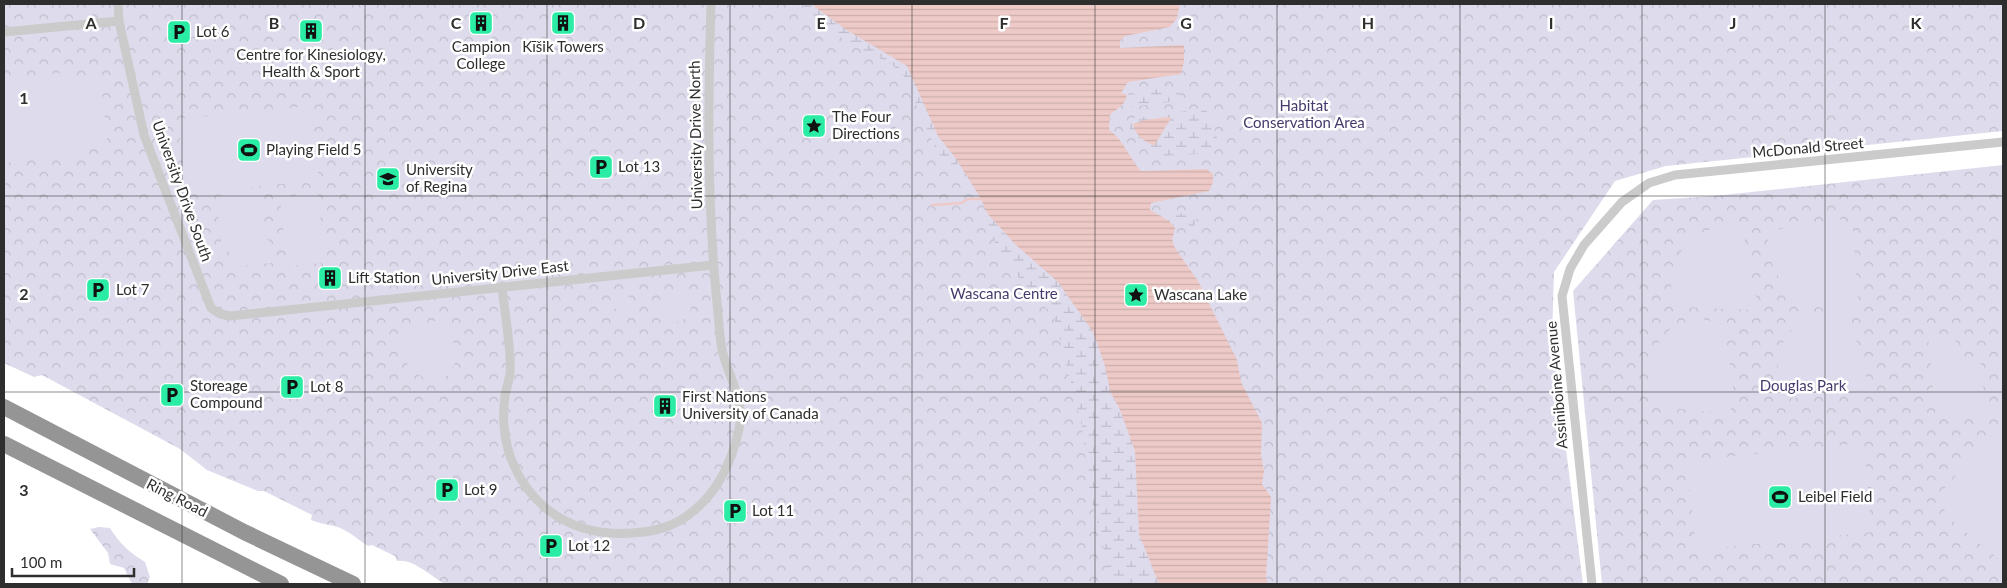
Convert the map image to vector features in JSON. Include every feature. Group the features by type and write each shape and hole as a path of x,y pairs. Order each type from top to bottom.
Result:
{"highway":[{"name":"Ring Road","path":"4,407 244,532 353,584"},
{"name":"Ring Road","path":"4,444 281,584"}],"street":[{"name":"University Drive South","path":"118,4 119,21 144,135 211,308 220,314 230,316"},
{"name":"University Drive North","path":"502,286 510,373 505,398 504,432 510,456 522,480 533,496 550,512 569,523 601,533 640,533 676,522 699,506 726,471 740,426 736,386 721,345 713,265 707,115 711,4"},
{"path":"4,32 119,21"},
{"name":"McDonald Street","path":"1622,202 1649,183 1675,175 2003,142"},
{"name":"Assiniboine Avenue","path":"1592,584 1562,296 1570,269 1584,246 1622,202"},
{"name":"University Drive East","path":"230,316 713,265"}],"green space":[{"name":"Wascana Centre","path":"4,4 2003,4 2003,131 1666,166 1615,181 1554,272 1552,338 1583,584 445,584 416,565 397,561 395,556 372,545 368,546 343,529 311,520 312,515 264,491 258,491 207,470 180,449 42,375 34,377 4,363"},
{"path":"802,4 811,4 845,29 907,66 938,136 957,160 958,173 937,152 904,76 890,63 862,50 815,22"},
{"path":"76,71 77,76 100,74 108,147 84,150 85,154 4,163 4,79"},
{"path":"1166,85 1176,88 1180,95 1176,101 1130,107 1124,103 1127,95 1147,93"},
{"name":"Playing Field 5","path":"311,106 319,180 186,194 178,119"},
{"path":"1202,109 1208,112 1217,135 1216,150 1189,155 1151,156 1130,130 1128,119"},
{"name":"Douglas Park","path":"2003,165 2003,584 1602,584 1573,291 1653,200 1714,196"},
{"path":"260,191 265,240 269,240 272,263 230,267 229,251 222,251 216,196"},
{"path":"318,193 325,263 287,266 280,197"},
{"path":"987,213 1015,244 1058,282 1093,332 1105,366 1110,391 1120,410 1135,451 1139,534 1159,584 1116,584 1110,575 1089,490 1082,426 1054,317 1006,263 984,222"},
{"path":"1193,214 1197,217 1194,226 1175,228 1169,221 1155,215"},
{"path":"1843,219 1853,229 1858,300 1822,308 1799,302 1783,285 1768,256 1768,231"},
{"path":"1741,222 1757,302 1752,310 1679,307 1670,283 1676,258 1695,235 1727,223"},
{"path":"675,290 681,291 686,295 690,300 690,312 686,317 681,321 675,322 669,321 664,317 660,312 659,306 660,300 664,295 669,291"},
{"path":"621,296 629,296 635,302 635,310 629,316 621,316 615,310 615,302"},
{"path":"1847,304 1867,381 1858,393 1783,399 1777,370 1784,339 1803,317"},
{"path":"447,318 452,323 455,364 441,383 417,374 412,370 404,359 398,342 413,326"},
{"path":"1702,319 1724,324 1735,399 1729,414 1651,406 1651,364 1658,345 1664,336 1675,326"},
{"path":"1955,334 1958,359 1980,357 1986,413 1936,418 1928,337"},
{"path":"2003,424 2003,563 1945,515 1942,491"},
{"name":"Leibel Field","path":"1864,443 1872,532 1696,550 1687,461"},
{"path":"99,527 110,528 125,547 145,562 150,577 147,584 132,584 124,568 110,564 108,553 90,529"}],"shaded area":[{"name":"Wascana Lake","path":"811,4 1180,4 1177,18 1170,27 1125,36 1120,41 1120,48 1184,45 1184,61 1181,74 1128,82 1121,93 1127,95 1124,103 1110,115 1109,130 1123,144 1141,171 1206,169 1213,174 1213,182 1209,191 1151,203 1150,210 1169,221 1175,228 1172,240 1175,248 1198,281 1237,360 1241,382 1262,423 1261,455 1264,471 1262,484 1271,497 1266,578 1268,584 1159,584 1139,534 1135,451 1120,410 1110,391 1105,366 1093,332 1058,282 1015,244 987,213 981,199 957,160 938,136 907,66 845,29"},
{"path":"1171,118 1154,146 1140,138 1133,124 1144,120"}],"waterway":[{"path":"932,205 961,203 968,199 981,199"}],"place":[{"name":"Campion College","path":"481,23"},
{"name":"Kīšik Towers","path":"563,23"},
{"name":"Centre for Kinesiology, Health & Sport","path":"311,31"},
{"name":"Lot 6","path":"179,32"},
{"name":"The Four Directions","path":"814,126"},
{"name":"Playing Field 5","path":"249,150"},
{"name":"Lot 13","path":"601,167"},
{"name":"University of Regina","path":"388,179"},
{"name":"Lift Station","path":"330,278"},
{"name":"Lot 7","path":"98,290"},
{"name":"Wascana Lake","path":"1136,295"},
{"name":"Lot 8","path":"292,387"},
{"name":"Storeage Compound","path":"172,395"},
{"name":"First Nations University of Canada","path":"665,406"},
{"name":"Lot 9","path":"447,490"},
{"name":"Leibel Field","path":"1780,497"},
{"name":"Lot 11","path":"735,511"},
{"name":"Lot 12","path":"551,546"}],"park label":[{"name":"Habitat Conservation Area","path":"1304,114"}]}
